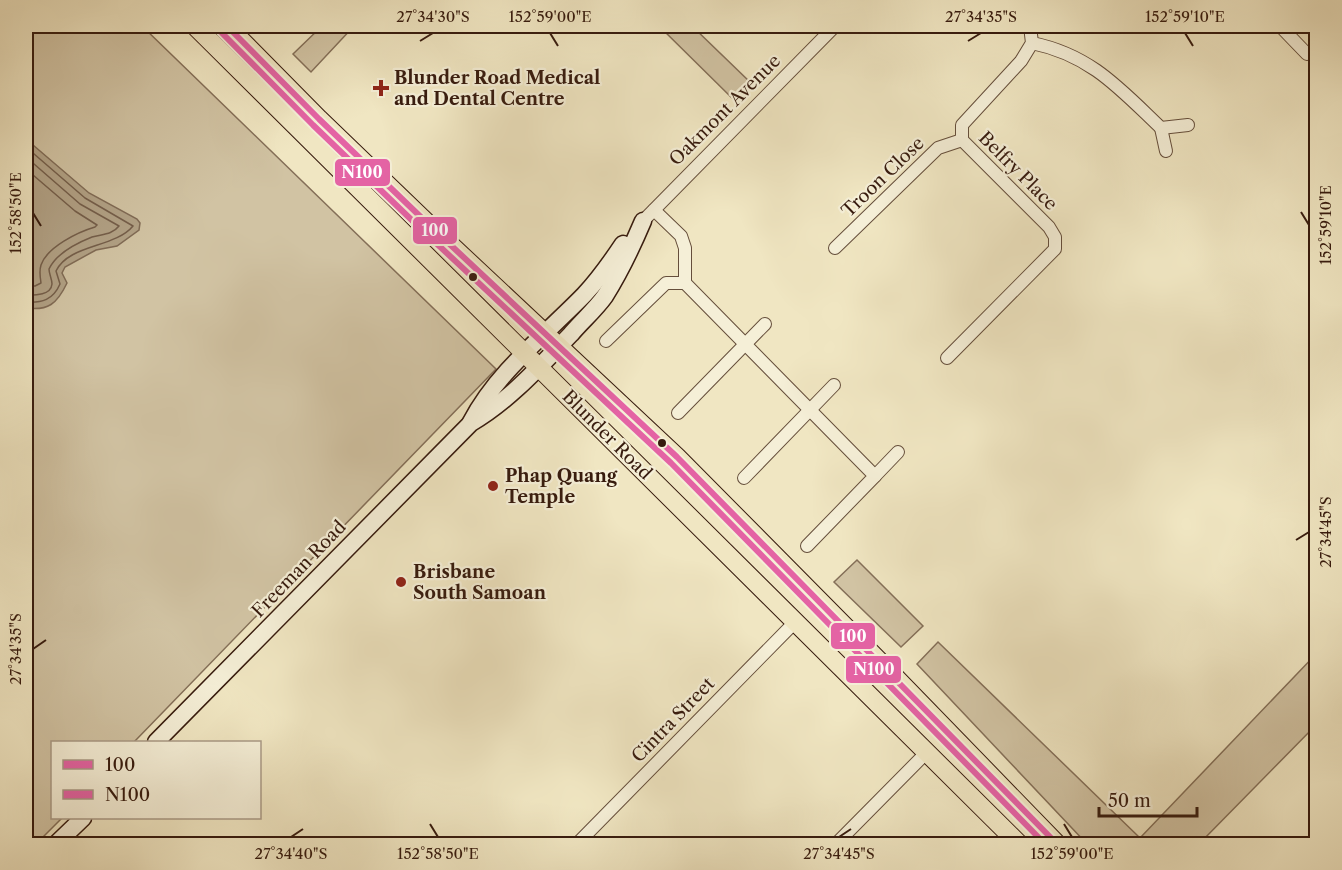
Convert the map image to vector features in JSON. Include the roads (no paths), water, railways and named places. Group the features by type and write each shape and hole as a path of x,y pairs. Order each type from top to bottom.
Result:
{"main road":[{"name":"Blunder Road","path":"195,26 1019,844"},
{"name":"Blunder Road","path":"227,26 319,119 557,347 677,457 1057,844"}],"street":[{"name":"Oakmont Avenue","path":"525,353 585,294 607,268 623,243 835,26"},
{"path":"1030,26 1032,43 1055,47 1093,66 1110,79 1161,128 1166,151"},
{"path":"1280,26 1307,54"},
{"name":"Belfry Place","path":"947,358 1055,249 1055,237 1049,227 962,140 962,125 1021,61 1032,43"},
{"path":"1161,128 1188,125"},
{"name":"Troon Close","path":"835,248 938,148 962,140"},
{"name":"Oakmont Avenue","path":"557,347 603,298 649,216"},
{"path":"649,216 681,236 685,249 684,283 809,412 875,476"},
{"path":"606,341 666,283 684,283"},
{"path":"678,413 765,324"},
{"name":"Freeman Road","path":"157,741 471,423 488,412 557,347"},
{"name":"Freeman Road","path":"471,423 481,404 525,353"},
{"path":"744,478 834,385"},
{"path":"807,546 898,452"},
{"name":"Cintra Street","path":"577,844 796,621"},
{"path":"836,844 927,752"},
{"path":"56,844 82,819"}],"water":[{"path":"26,139 89,193 137,219 140,223 139,230 117,246 96,250 65,267 62,273 67,283 59,296 46,307 34,309 26,308"}],"place":[{"name":"Blunder Road Medical and Dental Centre","path":"381,88"},
{"name":"Phap Quang Temple","path":"493,486"},
{"name":"Brisbane South Samoan","path":"401,582"}]}
